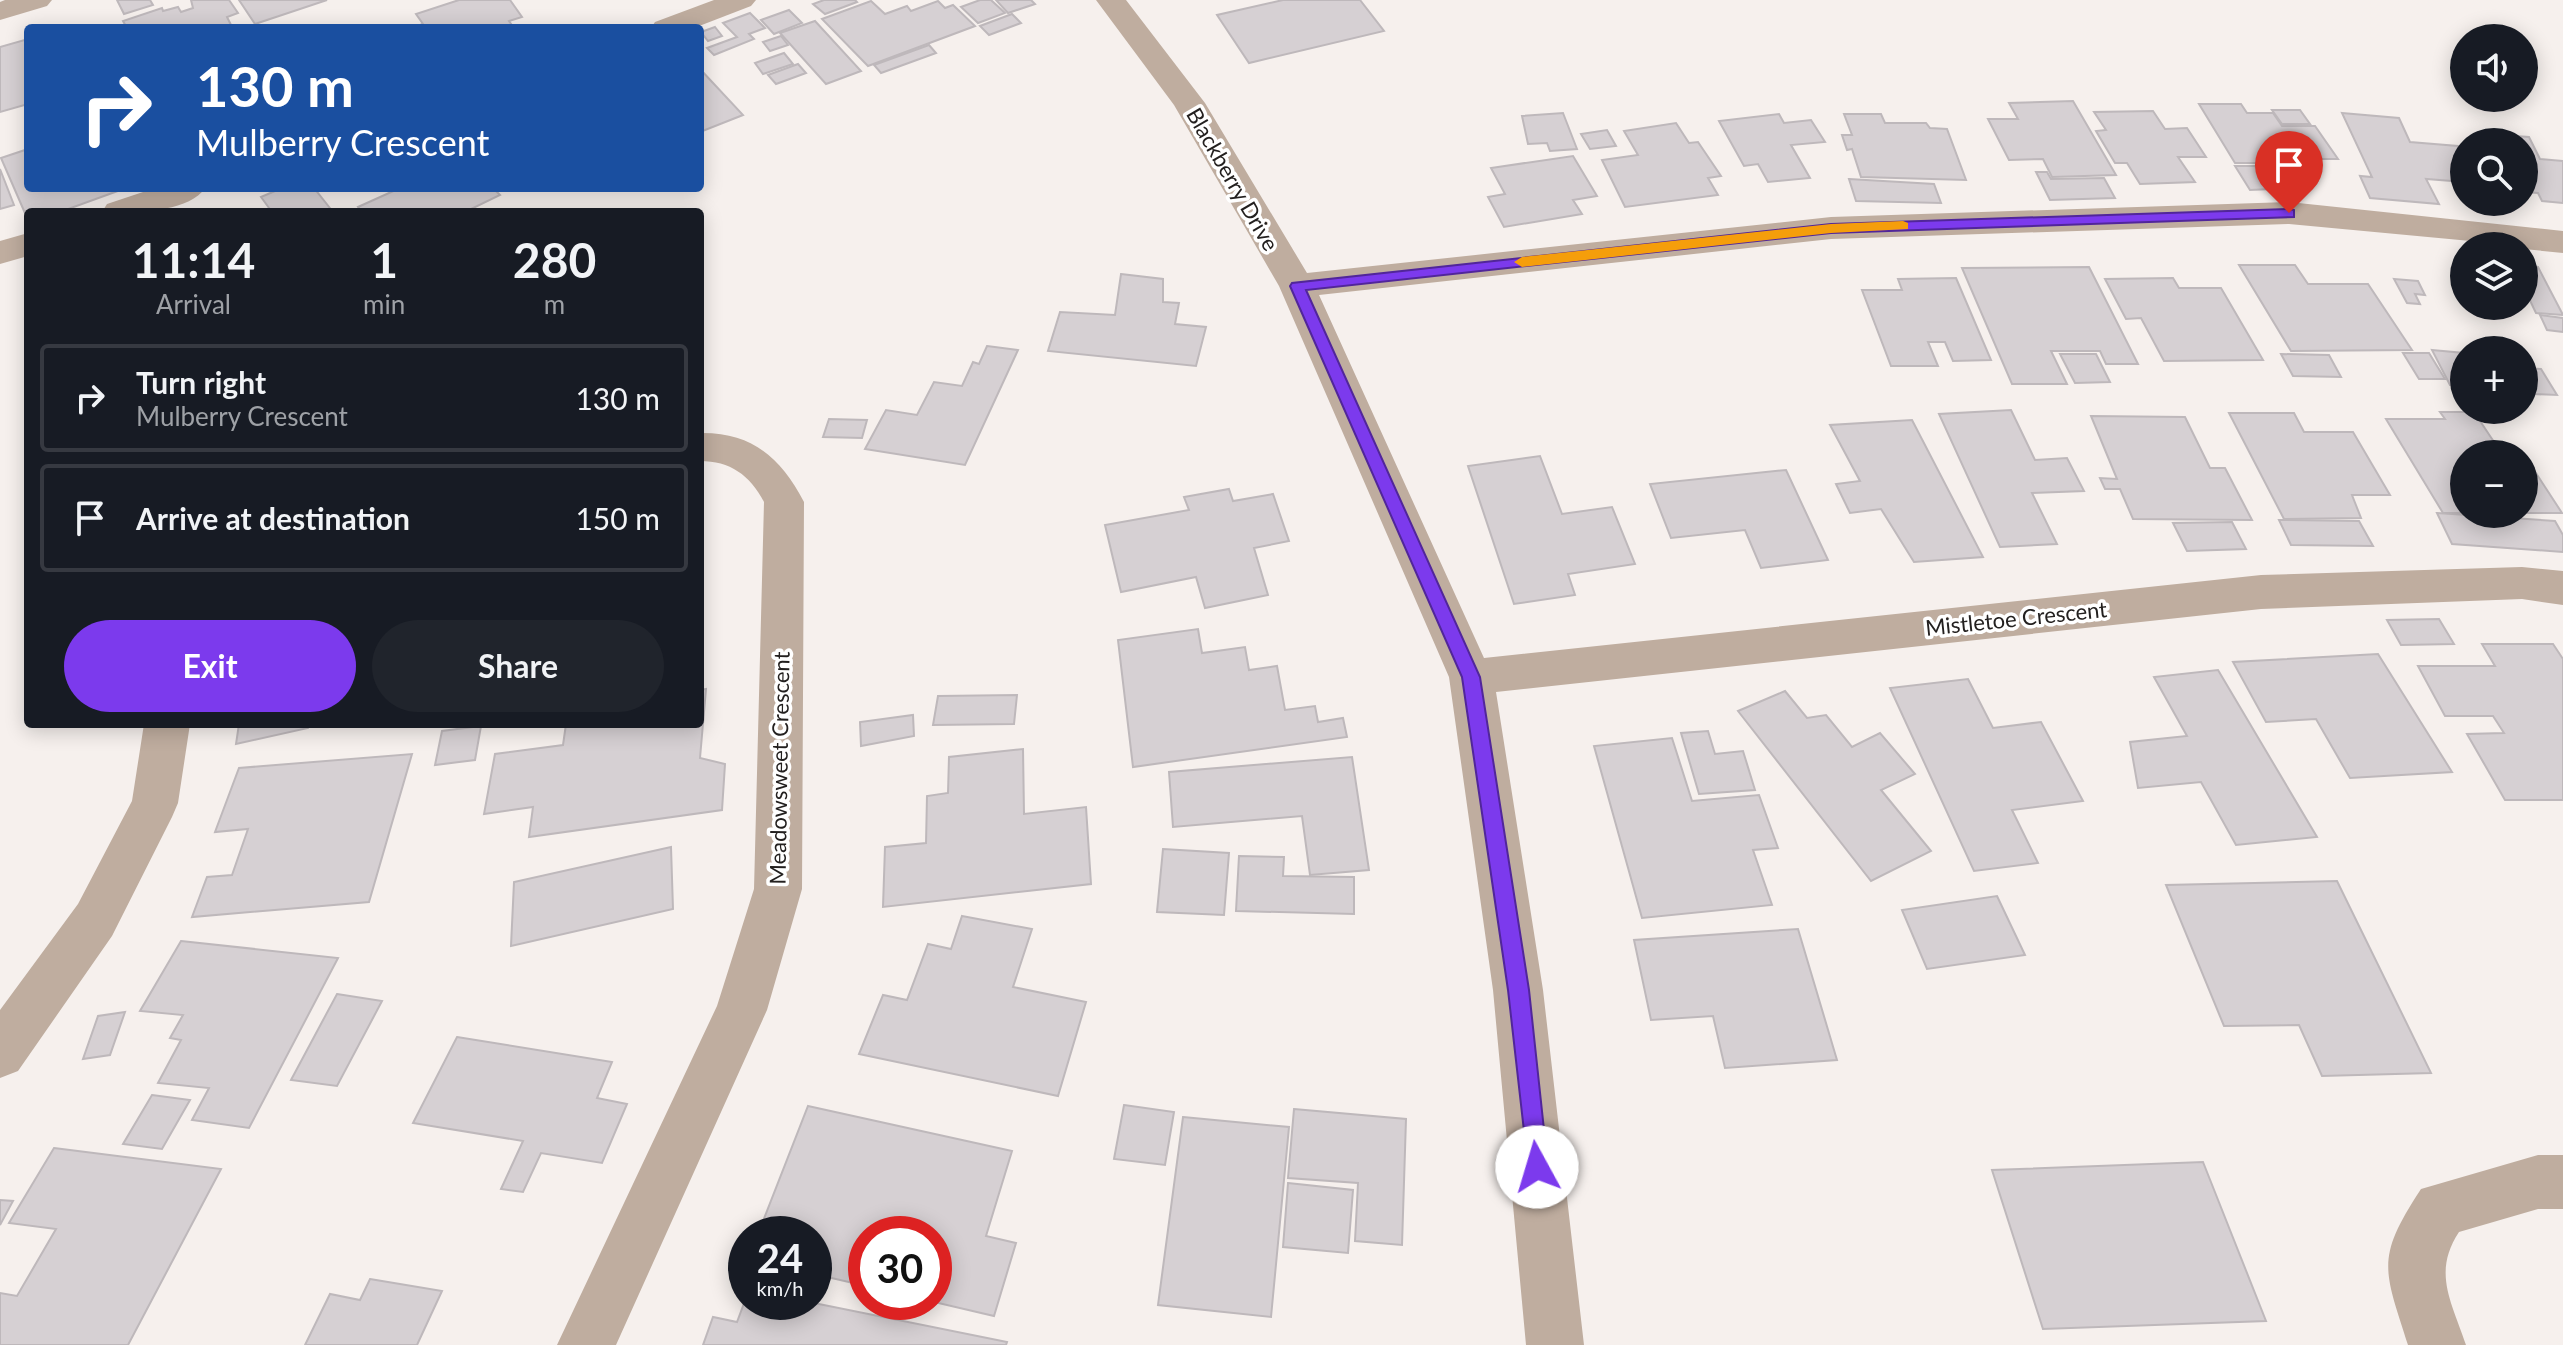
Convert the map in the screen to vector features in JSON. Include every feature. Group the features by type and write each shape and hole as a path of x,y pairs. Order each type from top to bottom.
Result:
{"street":[{"path":"0,11 37,0"},
{"path":"677,24 741,0"},
{"name":"Blackberry Drive","path":"1111,0 1189,103 1297,286 1471,677 1518,990 1555,1345"},
{"path":"130,208 176,192"},
{"path":"1297,286 1847,228 2289,213 2563,242"},
{"path":"0,253 24,245"},
{"name":"Meadowsweet Crescent","path":"586,1345 741,1010 778,889 784,502 775,482 761,465 742,452 704,447"},
{"name":"Mistletoe Crescent","path":"1471,677 2261,592 2522,583 2563,588"},
{"path":"0,1053 95,920 155,803 166,728"},
{"path":"2437,1345 2415,1277 2419,1243 2441,1209 2538,1182 2563,1182"}],"building":[{"path":"117,0 150,0 153,5 124,14"},
{"path":"191,0 229,0 238,13 227,17 230,24 125,24 123,21 162,8 163,11 178,7 181,12 193,8"},
{"path":"239,0 327,0 255,24"},
{"path":"459,0 510,0 522,17 509,21 511,24 423,24 416,14"},
{"path":"824,0 857,2 825,14 813,4"},
{"path":"980,0 991,0 1005,13 978,23 961,7"},
{"path":"996,0 1031,0 1035,4 1008,13"},
{"path":"1283,0 1360,0 1384,31 1249,63 1217,15"},
{"path":"871,1 885,14 907,6 911,11 938,1 945,8 953,5 975,26 868,66 822,19"},
{"path":"789,10 802,23 774,34 761,20"},
{"path":"750,13 765,28 749,34 754,39 714,55 707,48 737,37 723,23"},
{"path":"1012,14 1021,23 989,35 980,26"},
{"path":"815,21 861,71 826,84 780,33"},
{"path":"715,27 722,36 708,41 704,31"},
{"path":"781,36 788,45 770,51 763,42"},
{"path":"24,40 24,105 0,112 0,47"},
{"path":"929,45 936,53 881,73 874,65"},
{"path":"784,53 793,64 763,74 755,63"},
{"path":"798,64 806,73 776,84 768,75"},
{"path":"704,73 743,115 704,130"},
{"path":"2073,101 2116,175 2052,177 2043,159 2009,160 1988,119 2018,119 2009,103"},
{"path":"2199,104 2241,104 2247,113 2273,113 2282,126 2315,126 2338,159 2303,159 2317,181 2269,181 2258,163 2235,163"},
{"path":"2272,110 2300,110 2310,124 2282,124"},
{"path":"2153,111 2165,129 2187,128 2206,157 2178,157 2195,182 2140,184 2127,163 2115,163 2096,131 2106,130 2094,112"},
{"path":"1563,113 1577,149 1550,151 1547,143 1528,144 1522,116"},
{"path":"2342,113 2399,118 2410,142 2450,145 2450,181 2426,179 2439,204 2370,198 2360,176 2372,177"},
{"path":"1779,114 1784,123 1811,120 1825,142 1791,145 1810,178 1768,182 1758,164 1744,166 1719,121"},
{"path":"1844,114 1881,114 1885,123 1926,123 1930,128 1947,129 1966,180 1861,177 1852,149 1847,150 1842,135 1852,135"},
{"path":"1676,123 1689,143 1698,142 1721,176 1708,178 1718,195 1625,207 1602,160 1638,155 1624,131"},
{"path":"1607,130 1616,146 1590,149 1581,134"},
{"path":"24,150 24,192 115,192 71,208 24,208 24,211 1,158"},
{"path":"2538,155 2540,159 2563,161 2563,203 2542,201 2538,193"},
{"path":"1573,156 1597,196 1573,200 1582,214 1504,227 1488,197 1505,194 1491,168"},
{"path":"2235,166 2255,166 2271,189 2250,190"},
{"path":"0,169 14,205 0,209"},
{"path":"2036,172 2047,172 2051,179 2104,178 2115,198 2050,200"},
{"path":"1849,179 1934,184 1941,203 1856,201"},
{"path":"273,192 317,192 330,208 269,208 261,197"},
{"path":"391,192 497,192 500,195 473,208 358,207"},
{"path":"2239,265 2295,265 2308,284 2368,284 2412,350 2291,351"},
{"path":"2089,267 2138,364 2106,364 2100,351 2051,351 2067,384 2012,384 1962,268"},
{"path":"2538,267 2563,315 2538,313"},
{"path":"1121,274 1163,279 1163,302 1179,303 1175,324 1206,327 1196,366 1048,351 1060,312 1115,315"},
{"path":"1956,278 1991,360 1953,361 1945,342 1928,342 1938,366 1891,366 1862,290 1902,290 1898,279"},
{"path":"2173,278 2179,288 2221,288 2263,360 2164,361 2141,318 2126,319 2105,279"},
{"path":"2394,279 2418,281 2425,295 2415,294 2420,304 2407,303"},
{"path":"2540,315 2563,318 2563,332 2547,330"},
{"path":"987,346 1018,350 965,465 865,449 886,410 917,415 934,382 962,386 973,362 979,364"},
{"path":"2432,350 2450,352 2450,385"},
{"path":"2403,353 2429,353 2445,379 2419,379"},
{"path":"2060,354 2096,354 2110,382 2075,383"},
{"path":"2281,354 2329,355 2341,377 2293,376"},
{"path":"2538,369 2541,369 2557,395 2538,394"},
{"path":"2011,410 2035,460 2067,458 2084,491 2032,493 2057,544 2000,547 1939,414"},
{"path":"2440,412 2450,412 2450,424 2482,424 2493,440 2450,440 2450,513 2443,513 2386,419 2445,419"},
{"path":"2229,413 2294,413 2304,432 2353,432 2390,495 2352,495 2361,518 2284,519"},
{"path":"2091,416 2185,417 2210,468 2225,468 2252,520 2133,519 2120,489 2105,489 2100,478 2117,479"},
{"path":"829,419 867,420 862,438 823,437"},
{"path":"1912,420 1983,557 1914,562 1881,509 1850,513 1836,484 1860,481 1830,425"},
{"path":"1540,456 1562,514 1612,507 1635,564 1568,574 1575,595 1514,604 1468,466"},
{"path":"1786,470 1828,560 1761,568 1745,530 1671,538 1650,484"},
{"path":"2538,476 2562,513 2538,513"},
{"path":"1229,489 1233,501 1273,494 1289,541 1254,548 1268,595 1205,608 1196,577 1121,592 1105,525 1189,510 1184,497"},
{"path":"2437,513 2450,514 2450,528 2538,528 2538,520 2555,521 2563,535 2563,552 2452,544"},
{"path":"2279,520 2359,521 2373,546 2291,545"},
{"path":"2232,522 2246,549 2187,551 2173,523"},
{"path":"2439,619 2454,644 2401,645 2387,620"},
{"path":"1198,629 1202,653 1245,647 1249,670 1277,666 1285,710 1315,706 1318,722 1343,718 1347,737 1133,767 1118,640"},
{"path":"2482,644 2553,644 2563,659 2563,800 2505,800 2467,734 2504,733 2493,716 2445,716 2418,666 2495,666"},
{"path":"2378,654 2452,772 2350,778 2316,719 2266,722 2233,662"},
{"path":"2218,670 2317,837 2236,845 2201,782 2138,788 2130,742 2187,736 2154,677"},
{"path":"1968,679 1993,728 2041,722 2083,801 2012,810 2038,863 1974,871 1890,688"},
{"path":"1785,691 1807,718 1826,715 1852,747 1880,733 1915,774 1881,790 1931,851 1871,881 1738,711"},
{"path":"1017,695 1014,724 933,725 938,696"},
{"path":"913,715 914,736 861,746 860,722"},
{"path":"238,728 308,728 236,744"},
{"path":"481,728 475,760 435,765 442,731"},
{"path":"565,728 703,728 700,758 725,764 722,810 529,837 533,807 484,814 495,754 563,745"},
{"path":"1708,731 1715,754 1743,751 1755,790 1699,794 1681,733"},
{"path":"1672,738 1692,801 1759,795 1778,848 1753,850 1772,905 1642,918 1594,746"},
{"path":"1023,749 1024,814 1086,807 1091,884 883,907 885,847 926,843 927,796 948,793 949,757"},
{"path":"412,754 369,902 192,917 207,877 232,875 248,829 215,832 239,768"},
{"path":"1352,757 1369,870 1310,875 1302,816 1173,827 1169,772"},
{"path":"671,847 673,909 511,946 514,882"},
{"path":"1163,849 1229,853 1224,915 1157,912"},
{"path":"1239,856 1284,857 1283,876 1354,877 1354,914 1236,911"},
{"path":"2337,881 2431,1073 2322,1076 2299,1025 2224,1026 2166,885"},
{"path":"1997,896 2025,955 1927,969 1902,910"},
{"path":"962,916 1032,929 1013,987 1086,1002 1058,1096 859,1054 883,995 907,1000 928,944 951,949"},
{"path":"1798,929 1837,1060 1725,1068 1713,1016 1651,1020 1634,940"},
{"path":"181,941 338,958 249,1128 192,1120 209,1088 158,1083 181,1040 170,1038 183,1015 140,1011"},
{"path":"337,994 382,1001 337,1086 291,1080"},
{"path":"125,1012 110,1055 83,1059 98,1016"},
{"path":"457,1037 612,1062 597,1098 627,1104 602,1163 541,1153 523,1192 501,1189 523,1141 413,1123"},
{"path":"152,1095 190,1100 162,1149 123,1144"},
{"path":"1124,1105 1174,1112 1165,1165 1114,1159"},
{"path":"808,1106 1012,1151 986,1236 1016,1243 994,1316 952,1306 952,1216 848,1216 848,1282 832,1278 832,1216 765,1216"},
{"path":"1294,1109 1406,1119 1402,1245 1355,1241 1358,1183 1288,1178"},
{"path":"1183,1117 1289,1127 1271,1317 1158,1305"},
{"path":"54,1148 221,1169 128,1345 0,1345 0,1293 17,1296 56,1229 9,1223"},
{"path":"2203,1162 2266,1321 2043,1329 1992,1170"},
{"path":"1288,1183 1353,1190 1348,1253 1283,1247"},
{"path":"0,1200 13,1201 0,1225"},
{"path":"370,1279 442,1291 417,1345 305,1345 330,1294 360,1300"},
{"path":"832,1307 848,1310 848,1320 898,1320 1007,1342 1006,1345 703,1345 713,1317 737,1322 832,1320"}],"slow traffic":[{"path":"1522,262 1831,228 1903,226"}],"route":[{"path":"1537,1167 1518,990 1471,677 1297,286 1831,228 2289,213"}]}
